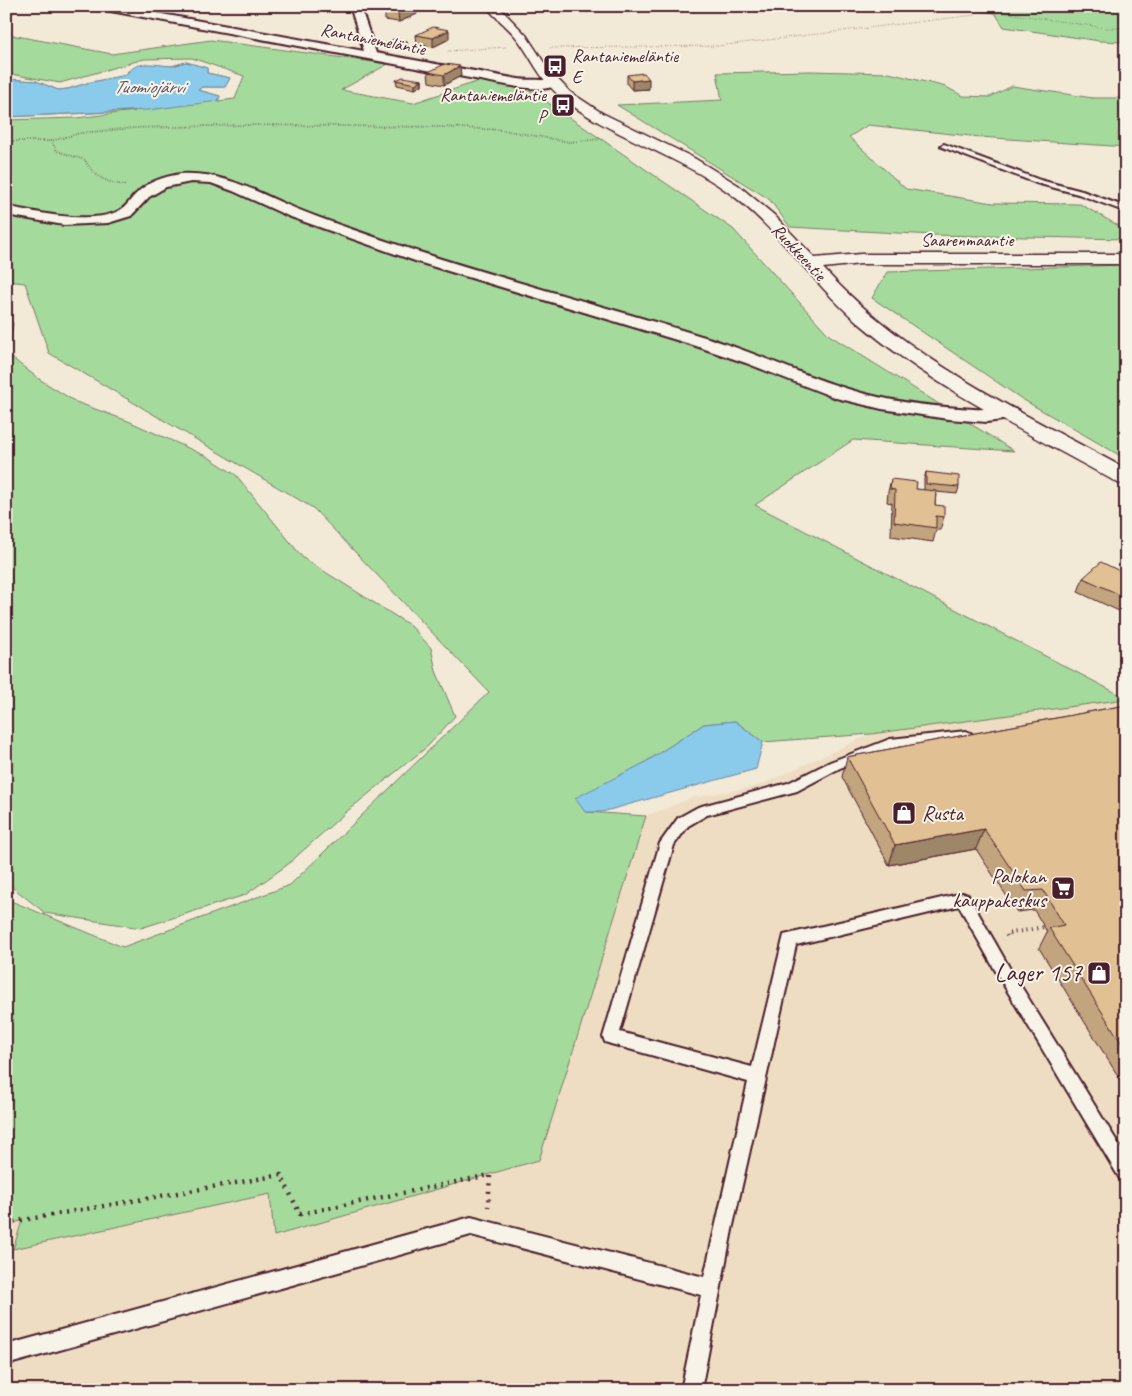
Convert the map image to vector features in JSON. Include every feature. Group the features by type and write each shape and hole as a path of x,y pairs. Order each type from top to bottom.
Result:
{"street":[{"name":"Rantaniemeläntie","path":"100,6 518,84 553,83"},
{"path":"354,6 371,56"},
{"name":"Ruokkeentie","path":"491,6 511,24 553,83 570,98 594,113 692,163 724,182 753,204 866,321 944,375 1126,478"},
{"path":"6,210 59,220 99,220 127,213 150,189 178,179 200,178 220,181 287,210 362,238 440,264 739,354 841,393 892,406 987,417 1011,414"},
{"name":"Saarenmaantie","path":"809,264 861,259 1126,259"}],"lane":[{"path":"944,146 1038,182 1080,192 1126,210"},
{"path":"759,1077 611,1037 667,843 683,822 703,811 792,787 835,765 890,744 979,735"},
{"path":"691,1390 723,1230 789,940 963,898 1004,972 1126,1173"},
{"path":"6,1355 471,1226 712,1288"}],"path":[{"path":"959,6 1106,28 1126,28"},
{"path":"530,49 718,46 975,14"},
{"path":"6,141 51,141 80,133 134,128 246,125 441,127 503,130 569,142 589,142 608,138"},
{"path":"51,141 57,151 85,160 90,170 106,183 150,189"},
{"path":"1011,942 1006,934 1044,927"},
{"path":"6,1223 281,1175 300,1214 490,1175 486,1230"}],"shaded area":[{"path":"1126,699 1126,1390 6,1390 6,1225 21,1222 14,1249 270,1194 275,1236 539,1160 646,816 691,798 758,786 871,734"}],"green space":[{"path":"942,6 1126,6 1126,42 1100,41 1004,27 995,13"},
{"path":"6,34 112,54 211,40 388,64 341,90 413,103 485,79 522,85 733,229 829,335 1014,451 853,440 755,505 1126,699 871,734 763,742 735,721 704,724 644,763 586,812 646,816 539,1160 274,1236 270,1194 13,1249 22,1221 6,1224 6,899 123,947 290,885 489,692 313,508 49,353 25,283 6,281 6,120 76,118 135,111 6,117 6,79 36,81 58,90 126,75 128,71 146,64 171,66 186,62 207,68 207,73 230,78 225,87 202,87 198,90 220,96 218,101 235,99 244,76 192,58 144,59 60,83 6,73"},
{"path":"811,71 889,73 946,87 963,96 990,97 1012,86 1093,98 1126,98 1126,147 980,137 868,125 849,137 906,189 993,203 1080,204 1126,230 1126,239 933,235 790,227 769,199 617,105 722,100 717,73"},
{"path":"1126,265 1126,459 1022,399 872,298 887,272"},
{"path":"6,311 13,324 8,355 39,379 76,402 128,421 208,457 236,475 303,558 411,626 431,648 436,671 455,716 428,746 346,812 287,865 245,895 141,928 45,913 6,882"}],"water":[{"name":"Tuomiojärvi","path":"186,62 207,68 207,73 230,78 225,87 202,87 198,90 220,96 218,101 148,110 6,117 6,79 36,81 58,90 126,75 130,70 141,65 171,66"},
{"path":"735,721 763,742 756,769 602,812 585,812 575,798 644,763 704,724"}],"building":[{"path":"396,6 415,6 398,13 385,11"},
{"path":"433,27 449,30 433,38 416,35"},
{"path":"394,39 407,41 400,45 386,43"},
{"path":"445,64 460,66 444,75 428,72"},
{"path":"644,73 649,79 632,81 627,75"},
{"path":"403,77 422,80 415,84 396,80"},
{"path":"926,472 959,476 959,487 926,484"},
{"path":"891,479 917,482 916,489 936,491 935,505 944,506 944,517 936,516 936,528 894,522 895,490 890,489"},
{"path":"1101,562 1126,574 1125,597 1083,578"},
{"name":"Palokan kauppakeskus","path":"1126,705 1126,1050 1049,928 1064,925 1043,890 1026,891 984,829 895,845 847,757"}],"place":[{"name":"Rantaniemeläntie E","path":"555,66"},
{"name":"Rantaniemeläntie P","path":"563,105"},
{"name":"Rusta","path":"904,813"},
{"name":"Palokan kauppakeskus","path":"1063,888"},
{"name":"Lager 157","path":"1099,973"}]}
